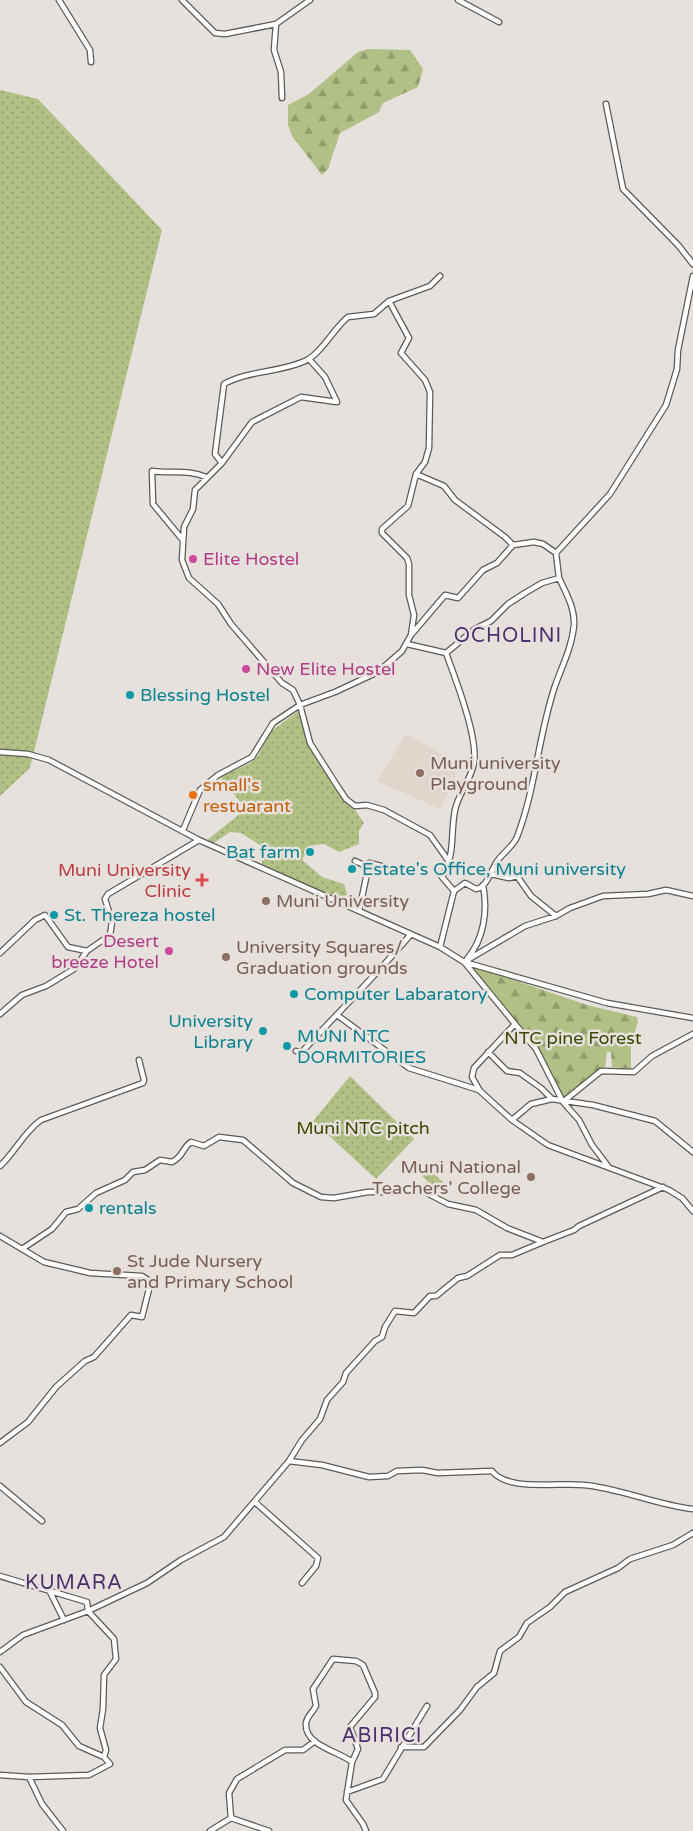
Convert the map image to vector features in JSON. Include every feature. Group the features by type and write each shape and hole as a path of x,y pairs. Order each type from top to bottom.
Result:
{"street":[{"path":"60,0 90,50 91,62"},
{"path":"182,0 214,33 225,34 276,24 310,0"},
{"path":"458,0 499,22"},
{"path":"276,24 274,50 281,72 282,98"},
{"path":"606,104 624,189 682,249 693,264"},
{"path":"222,464 215,454 224,384 252,374 281,370 309,359 348,317 371,315 389,301 430,286 440,276"},
{"path":"556,553 610,494 666,405 677,369 678,350 693,276"},
{"path":"183,830 200,790 218,775 252,757 273,723 300,705 335,692 378,672 395,658 407,644 411,635 414,615 410,596 407,558 382,533 384,526 408,506 416,474 428,455 430,392 425,380 401,353 409,338 389,301"},
{"path":"309,359 322,373 338,402 301,397 257,419 245,430 222,464 206,477 195,490 193,509 185,524 182,540 182,560 189,578 218,604 231,624 282,683 293,690 300,705 310,743 346,799 356,806 367,805 384,810 430,835 450,863"},
{"path":"182,540 176,529 153,504 152,471 168,474 191,472 206,477"},
{"path":"416,474 444,486 455,500 513,545"},
{"path":"411,635 445,595 458,598 483,570 497,563 513,545 534,542 543,544 556,553 559,578 573,614 574,626 568,652 551,702 530,800 516,840 497,861 483,886 478,889 465,884 454,891 440,947"},
{"path":"407,644 421,649 446,653 475,628 491,621 508,604 525,592 542,583 559,578"},
{"path":"446,653 461,695 475,757 473,767 455,809 450,863 442,877 454,891"},
{"path":"0,752 28,754 44,758 199,840 440,947 464,962 607,1003 693,1018"},
{"path":"0,1014 22,995 46,986 74,969 87,951 110,935 112,922 106,904 108,894 199,840"},
{"path":"355,861 368,867 369,863 385,867 384,871 368,869 359,911"},
{"path":"491,874 508,878 516,876 530,896 556,916"},
{"path":"464,962 477,948 486,904 483,886"},
{"path":"464,962 525,926 556,916 570,908 603,896 648,894 666,890 693,896"},
{"path":"0,953 35,920 45,915 68,947 87,951"},
{"path":"296,1051 300,1053 335,1014 376,976 411,934"},
{"path":"464,962 536,1049 563,1102 579,1120 592,1145 608,1166"},
{"path":"337,1015 409,1068 480,1091"},
{"path":"515,1024 474,1068 472,1077 480,1091 512,1120 548,1146 663,1187 682,1198 693,1211"},
{"path":"563,1102 601,1071 634,1072 652,1056 693,1034"},
{"path":"488,1052 507,1071 520,1073 541,1088 552,1099"},
{"path":"0,1166 15,1150 31,1127 41,1120 143,1083 139,1060"},
{"path":"512,1120 531,1104 552,1099 593,1105 650,1119 693,1152"},
{"path":"22,1249 52,1229 66,1212 78,1209 96,1193 125,1180 133,1172 145,1170 160,1160 168,1163 179,1159 191,1142 204,1146 218,1137 247,1142 293,1183 321,1198 334,1198 368,1192 423,1191 448,1204 476,1210 507,1228 543,1242"},
{"path":"0,1652 23,1635 88,1611 147,1583 181,1560 223,1538 256,1503 290,1461 302,1440 320,1419 327,1400 343,1382 346,1373 375,1341 382,1336 395,1311 414,1313 430,1296 436,1296 458,1278 467,1276 500,1255 512,1255 574,1230 617,1207 663,1187"},
{"path":"0,1236 36,1259 64,1267 108,1275 142,1276 148,1280 150,1286 142,1317 131,1315 94,1357 85,1360 56,1388 22,1427 0,1443"},
{"path":"290,1461 322,1465 369,1477 388,1476 397,1471 422,1470 438,1473 492,1472 504,1481 585,1485 693,1509"},
{"path":"0,1486 42,1521"},
{"path":"256,1503 318,1558 316,1566 302,1583"},
{"path":"401,1747 424,1747 460,1710 477,1687 494,1673 500,1651 519,1637 527,1623 550,1607 565,1592 618,1568 630,1559 673,1544 693,1533"},
{"path":"0,1576 87,1602 88,1611 115,1643 116,1659 104,1675 104,1709 100,1728 106,1750 104,1757"},
{"path":"49,1590 64,1620"},
{"path":"352,1762 315,1741 309,1734 306,1724 315,1709 313,1690 333,1659 360,1663 364,1672 370,1677 375,1697 350,1727 358,1749 352,1762 346,1800 348,1806 360,1819 366,1831"},
{"path":"0,1667 29,1705 62,1724 79,1746 104,1757 110,1764 93,1774 30,1777 0,1775"},
{"path":"347,1792 383,1779 409,1732 423,1716 427,1706"},
{"path":"231,1818 229,1793 237,1779 285,1750 304,1750 315,1741"},
{"path":"30,1777 42,1804 62,1831"},
{"path":"210,1831 231,1818"},
{"path":"231,1818 269,1831"}],"shaded area":[{"name":"Muni university Playground","path":"406,734 461,765 440,809 377,781"}],"green space":[{"path":"368,49 410,50 423,69 418,87 383,103 379,112 340,133 328,169 322,175 292,136 288,125 288,105 309,94 358,52"},
{"path":"0,90 38,99 162,230 30,768 0,796"},
{"path":"301,709 310,741 317,756 364,823 359,831 359,844 339,852 324,844 309,846 302,860 322,877 344,884 347,894 342,902 262,864 263,847 241,833 230,832 212,844 206,841 246,809 220,777 252,762 258,756 269,733"},
{"name":"NTC pine Forest","path":"467,964 587,1005 637,1017 638,1022 631,1043 631,1069 612,1067 611,1052 607,1052 605,1067 565,1100 535,1046"},
{"name":"Muni NTC pitch","path":"350,1076 414,1139 376,1179 313,1121"},
{"path":"428,1169 443,1182 436,1189 422,1176"}],"place":[{"name":"Elite Hostel","path":"193,559"},
{"name":"New Elite Hostel","path":"246,669"},
{"name":"Blessing Hostel","path":"130,695"},
{"name":"Muni university Playground","path":"420,773"},
{"name":"small's restuarant","path":"193,795"},
{"name":"Bat farm","path":"310,852"},
{"name":"Estate's Office, Muni university","path":"352,869"},
{"name":"Muni University Clinic","path":"202,880"},
{"name":"Muni University","path":"266,901"},
{"name":"St. Thereza hostel","path":"54,915"},
{"name":"Desert breeze Hotel","path":"169,951"},
{"name":"University Squares/ Graduation grounds","path":"226,957"},
{"name":"Computer Labaratory","path":"294,994"},
{"name":"University Library","path":"263,1031"},
{"name":"MUNI NTC DORMITORIES","path":"287,1046"},
{"name":"Muni National Teachers' College","path":"531,1177"},
{"name":"rentals","path":"89,1208"},
{"name":"St Jude Nursery and Primary School","path":"117,1271"}],"district":[{"name":"OCHOLINI","path":"508,636"},
{"name":"KUMARA","path":"74,1583"},
{"name":"ABIRICI","path":"382,1736"}]}
